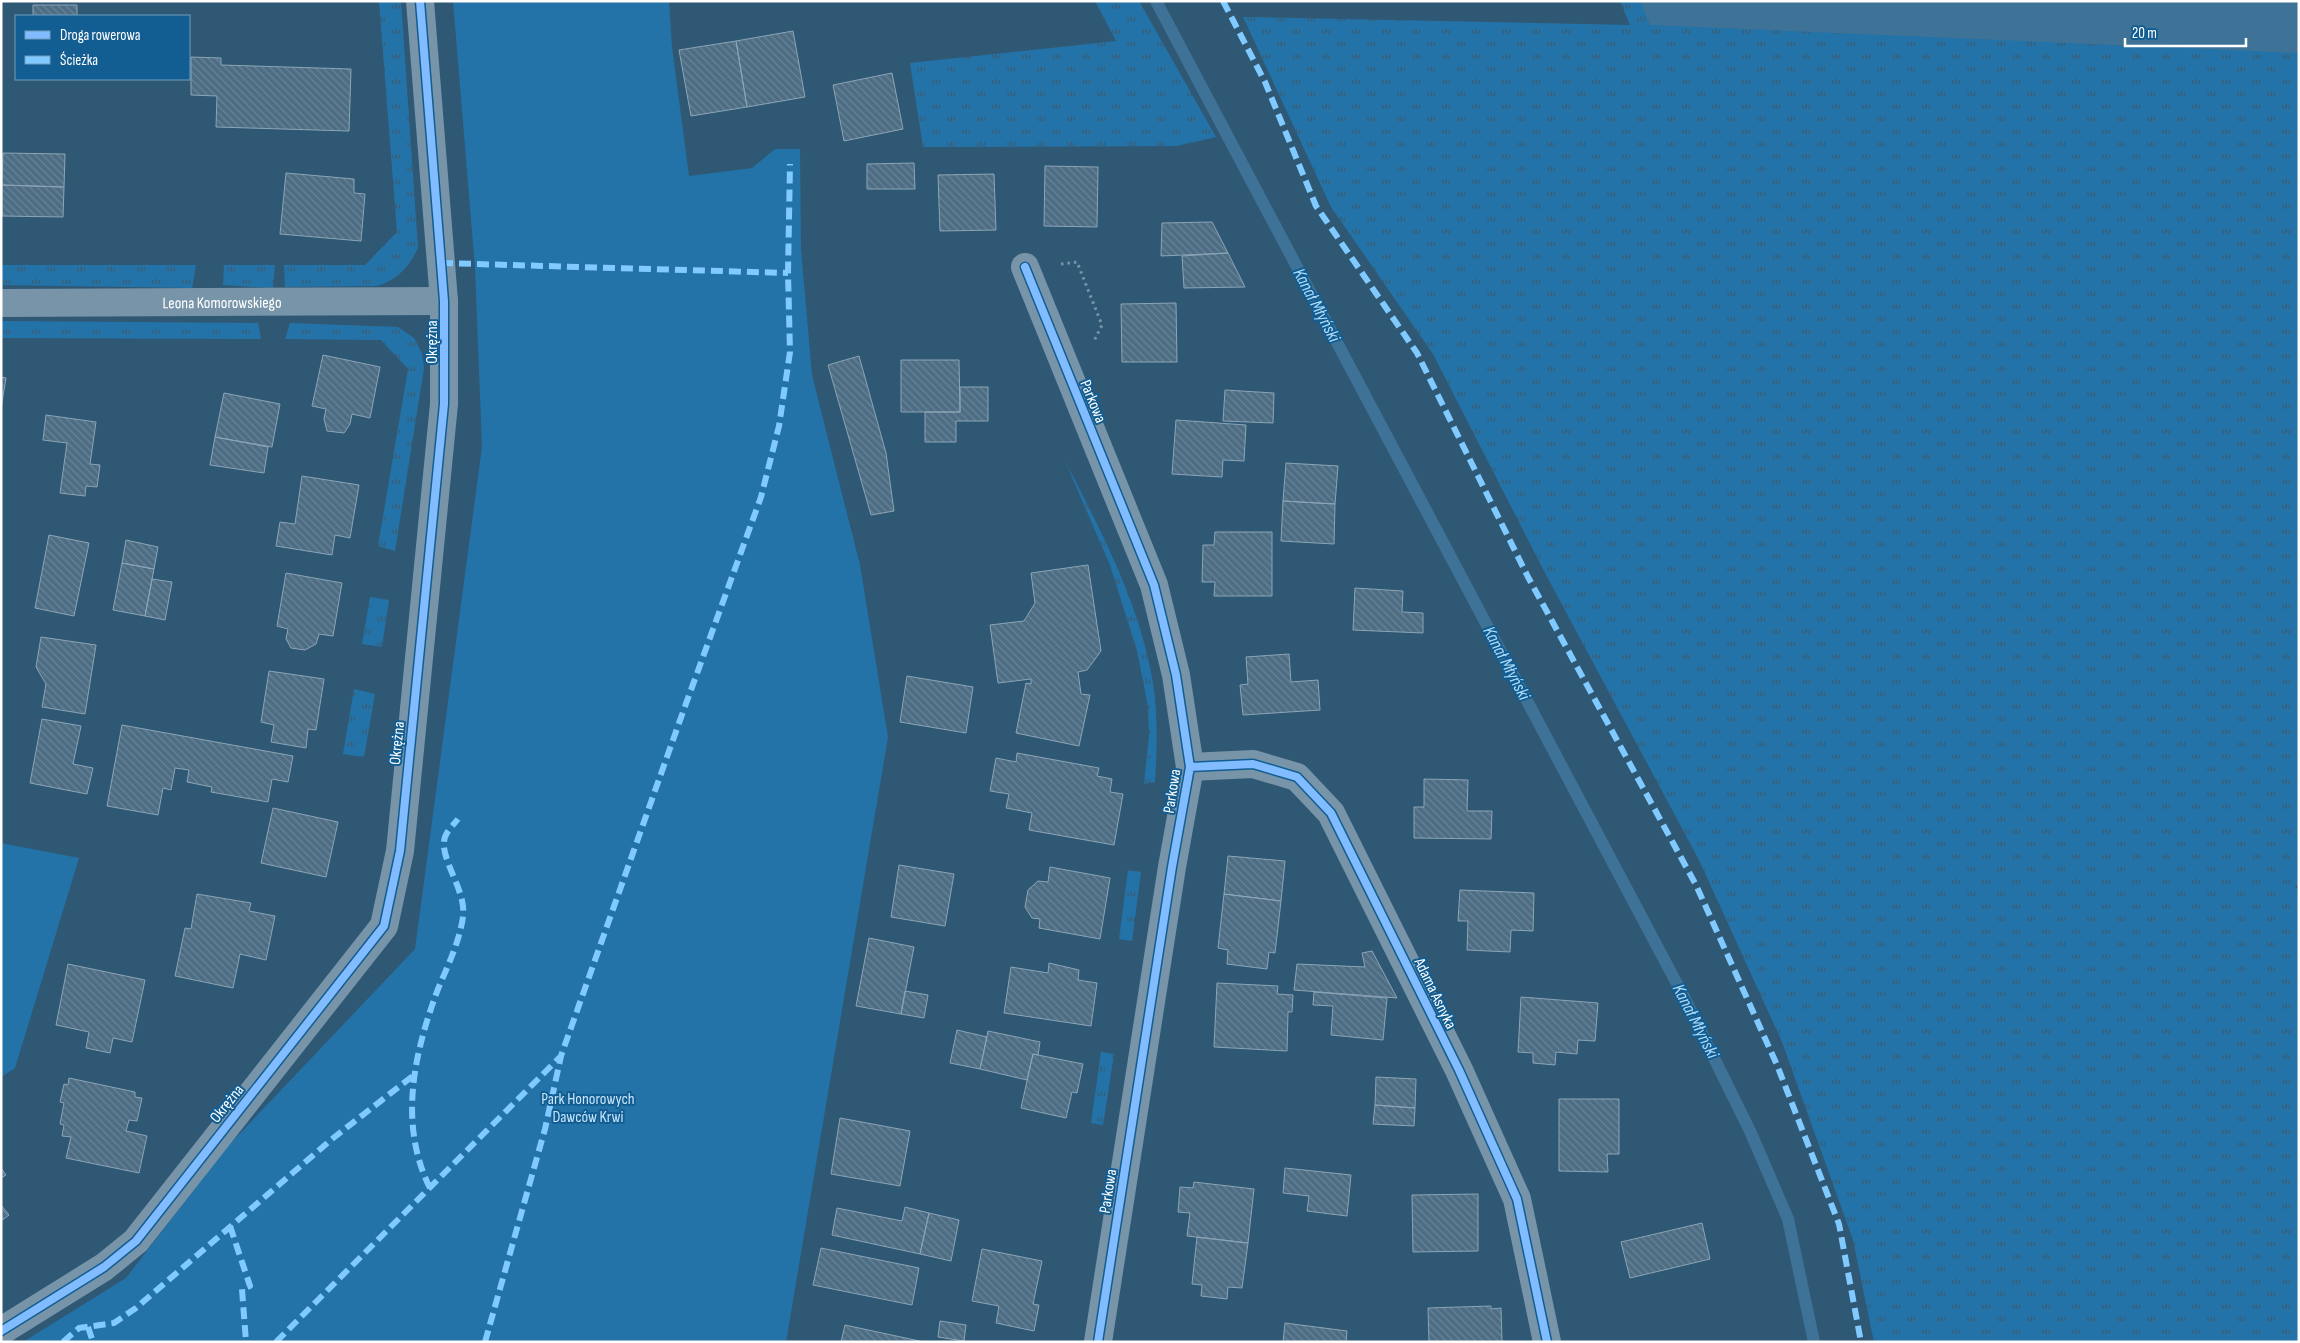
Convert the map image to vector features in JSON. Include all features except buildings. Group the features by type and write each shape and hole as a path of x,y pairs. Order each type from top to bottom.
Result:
{"street":[{"name":"Okrężna","path":"1,1331 104,1267 136,1240 384,926 400,851 444,404 444,301 420,1"},
{"name":"Parkowa","path":"1025,267 1154,585 1176,676 1190,768 1172,867 1098,1342"},
{"name":"Leona Komorowskiego","path":"1,303 444,301"},
{"name":"Adama Asnyka","path":"1190,768 1252,764 1297,777 1331,813 1459,1070 1517,1199 1547,1342"}],"green space":[{"path":"379,1 401,1 418,248 402,272 391,280 377,286 285,287 284,265 365,265 397,232"},
{"name":"Park Honorowych Dawców Krwi","path":"453,1 669,1 672,47 689,176 752,168 775,149 800,149 801,249 812,375 860,565 888,737 786,1342 23,1342 126,1278 227,1147 415,949 482,447 475,268"},
{"path":"1095,1 1139,1 1216,137 1177,146 923,147 910,63 1116,41"},
{"path":"1620,1 2299,1 2299,883 2295,887 2299,890 2299,1342 1874,1342 1853,1240 1782,1042 1699,860 1545,573 1433,354 1331,207 1243,17 1630,25"},
{"path":"1,265 196,265 192,288 1,285"},
{"path":"224,265 275,265 273,288 223,285"},
{"path":"1,321 258,323 261,339 1,338"},
{"path":"290,323 398,327 414,338 422,353 424,368 395,551 378,546 408,369 381,340 285,339"},
{"path":"1065,461 1118,569 1139,625 1153,683 1156,708 1155,782 1144,784 1149,735 1148,706 1137,651 1110,565"},
{"path":"370,597 389,600 382,647 362,644"},
{"path":"354,689 375,694 364,757 343,754"},
{"path":"1,843 79,858 15,1068 1,1077"},
{"path":"1128,870 1141,872 1132,941 1119,939"},
{"path":"1101,1052 1114,1054 1103,1125 1091,1123"}],"shaded area":[{"path":"1640,1 2299,1 2299,53 1650,25"}],"waterway":[{"name":"Kanał Młyński","path":"1156,1 1684,997 1750,1131 1788,1219 1814,1342"}],"marked path":[{"path":"1223,1 1265,82 1316,206 1417,353 1528,577 1696,885 1777,1065 1839,1224 1861,1342"},
{"path":"276,1342 561,1056 761,497 779,426 790,352 788,273 790,164"},
{"path":"441,263 788,273"},
{"path":"430,1188 420,1164 414,1139 412,1114 413,1088 416,1063 429,1013 456,945 463,917 461,896 445,855 444,845 446,835 458,819"},
{"path":"485,1342 545,1129 561,1056"},
{"path":"63,1342 79,1328 114,1323 136,1308 332,1139 414,1075"},
{"path":"230,1226 250,1286 242,1289 246,1342"},
{"path":"88,1327 93,1342"}],"cycle path":[{"path":"1,1331 104,1267 136,1241 384,926 400,851 444,404 444,301 420,1"},
{"path":"1025,267 1154,585 1176,675 1190,767 1172,867 1098,1342"},
{"path":"1190,767 1253,764 1297,777 1331,813 1459,1070 1517,1199 1547,1342"}]}
